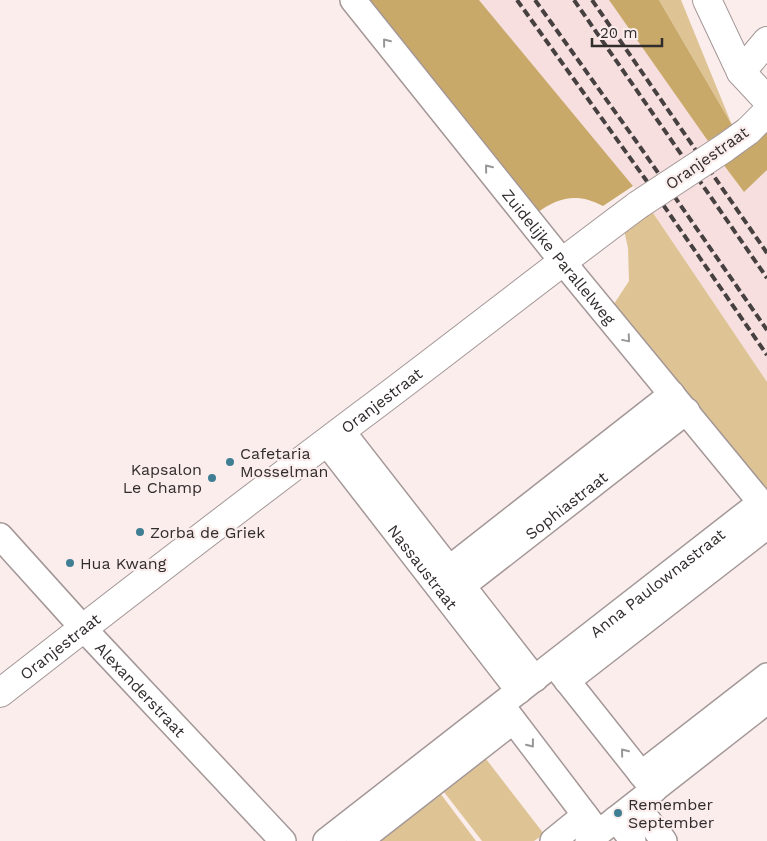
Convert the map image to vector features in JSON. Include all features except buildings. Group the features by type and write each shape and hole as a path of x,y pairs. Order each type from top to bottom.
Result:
{"street":[{"name":"Zuidelijke Parallelweg","path":"353,0 562,261 764,506"},
{"path":"707,0 742,72 767,100"},
{"path":"742,72 767,41"},
{"name":"Oranjestraat","path":"0,693 562,261 638,206 723,149 748,130 767,112"},
{"name":"Sophiastraat","path":"448,583 679,403"},
{"name":"Nassaustraat","path":"334,436 531,690 644,789 664,841"},
{"name":"Anna Paulownastraat","path":"359,841 531,690 764,506"},
{"name":"Anna Paulownastraat","path":"326,841 531,690 767,526"},
{"name":"Alexanderstraat","path":"0,536 83,628 283,841"},
{"path":"644,789 767,676"},
{"name":"Nassaustraat","path":"531,690 597,827 633,841"},
{"path":"552,841 597,827 644,789 767,701"}],"shaded area":[{"path":"366,0 479,0 633,186 603,206 586,199 569,198 553,203 537,213"},
{"path":"479,0 609,0 744,192 767,170 767,382 633,186"},
{"path":"609,0 659,0 732,125 708,141"},
{"path":"659,0 681,0 732,125"},
{"path":"767,126 767,170 744,192 723,164"},
{"path":"651,210 767,382 767,494 612,307 629,281 628,248 624,230"},
{"path":"486,759 544,834 534,841 482,841 444,792"},
{"path":"437,789 476,841 369,841"}],"railway":[{"path":"517,0 646,180 767,355"},
{"path":"535,0 636,141 767,330"},
{"path":"574,0 767,278"},
{"path":"592,0 767,253"}],"place":[{"name":"Cafetaria Mosselman","path":"230,462"},
{"name":"Kapsalon Le Champ","path":"212,478"},
{"name":"Zorba de Griek","path":"140,532"},
{"name":"Hua Kwang","path":"70,563"},
{"name":"Remember September","path":"618,813"}]}
